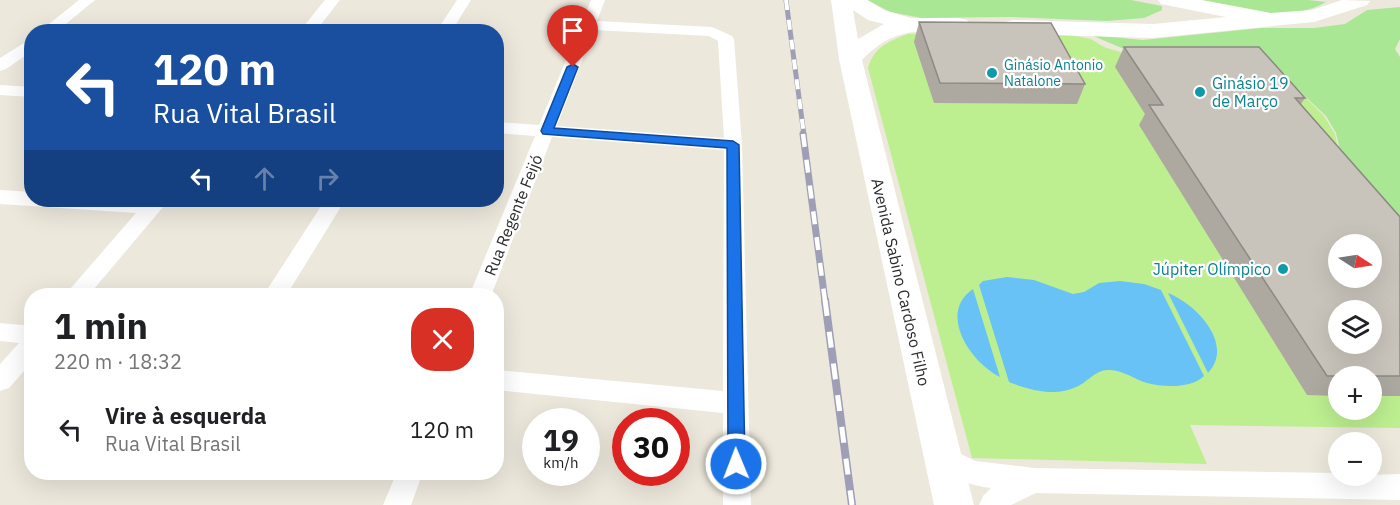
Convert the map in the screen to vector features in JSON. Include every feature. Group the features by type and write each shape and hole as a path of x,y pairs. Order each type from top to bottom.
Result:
{"main road":[{"name":"Avenida Sabino Cardoso Filho","path":"841,0 850,59 954,505"},
{"path":"852,0 876,15 908,24 1152,31 1321,15 1364,0"},
{"path":"1349,0 1360,1"},
{"path":"1099,29 1160,18 1176,1 1271,19"},
{"path":"850,59 876,34 908,24"}],"street":[{"path":"56,24 88,0"},
{"path":"313,24 333,0"},
{"path":"448,24 464,0"},
{"name":"Rua Regente Feijó","path":"483,288 590,25 598,0"},
{"path":"590,25 711,32 724,36 727,42 733,145 737,505"},
{"path":"0,66 24,49"},
{"path":"0,90 24,92"},
{"path":"504,128 733,145"},
{"path":"0,197 24,198"},
{"path":"82,288 152,207"},
{"path":"279,288 331,207"},
{"path":"0,332 24,334"},
{"path":"0,381 24,354"},
{"path":"504,381 735,403"},
{"path":"941,456 971,473 1035,480 1400,487"},
{"path":"397,505 407,480"},
{"path":"993,505 1003,494 1035,480"},
{"path":"1017,505 1035,480"}],"green space":[{"path":"868,0 1131,0 1162,6 1162,10 1144,18 1107,21 1009,17 922,18 890,12"},
{"path":"1195,0 1326,2 1311,9 1278,14 1261,13"},
{"path":"1400,7 1400,39 1395,49 1400,57 1400,247 1346,176 1336,133 1326,116 1275,68 1124,49 1091,35 1143,40 1261,28 1314,28 1345,24 1367,10"},
{"path":"908,34 1064,34 1091,39 1104,47 1134,56 1290,82 1324,116 1335,134 1344,176 1400,248 1400,428 1190,425 1207,464 972,458 868,68 878,50 889,42"}],"water":[{"path":"1007,277 1034,280 1073,294 1084,292 1099,283 1120,281 1144,284 1161,290 1204,376 1192,383 1169,386 1147,383 1123,373 1108,370 1099,372 1076,387 1060,392 1034,390 1009,382 979,285 983,281"},
{"path":"973,289 1000,377 978,361 962,337 958,324 958,311 963,299"},
{"path":"1168,293 1190,306 1209,326 1215,338 1217,350 1215,362 1208,373"}],"building":[{"path":"919,22 1051,23 1085,84 940,83"},
{"name":"Júpiter Olímpico","path":"1124,47 1259,47 1305,98 1295,98 1400,217 1400,376 1382,376 1382,366 1328,366 1327,376 1149,105 1163,105"}],"railway":[{"path":"786,0 804,135"},
{"path":"803,134 825,301"},
{"path":"825,300 852,505"}],"place":[{"name":"Ginásio Antonio Natalone","path":"992,73"},
{"name":"Ginásio 19 de Março","path":"1200,92"},
{"name":"Júpiter Olímpico","path":"1283,269"}],"route":[{"path":"573,67 547,131 733,145 736,464"}]}
